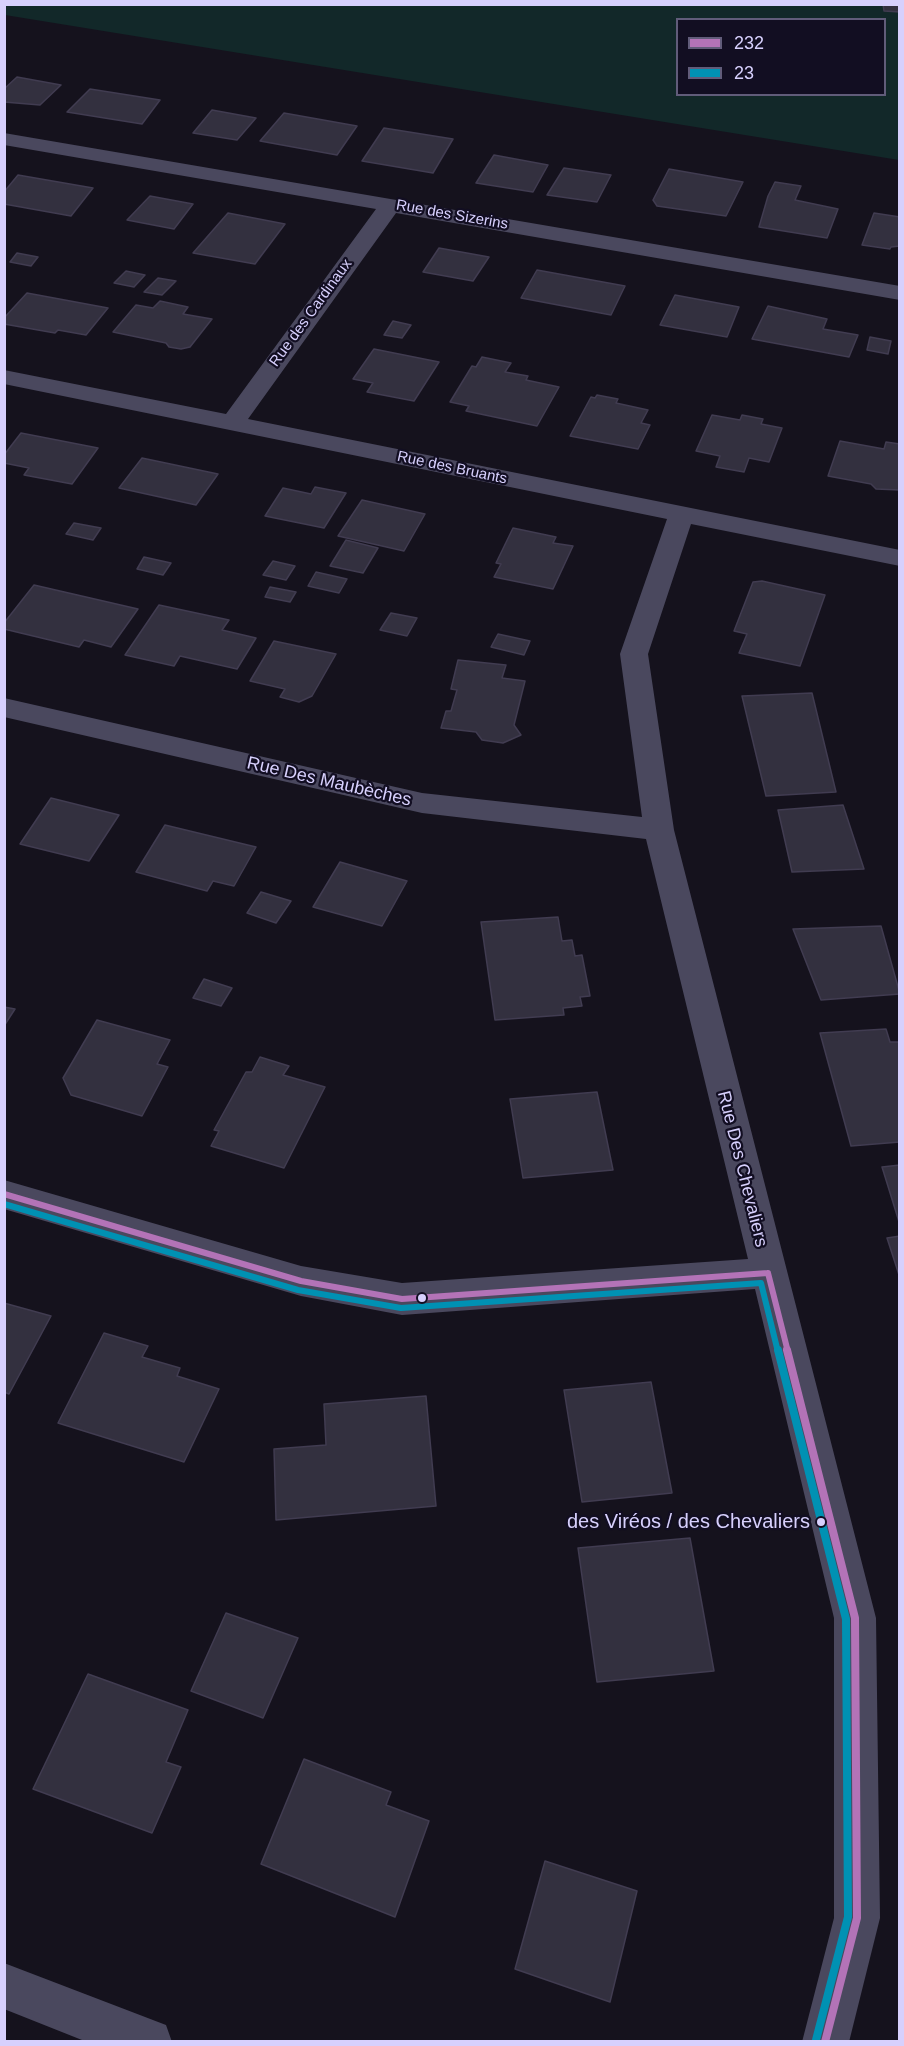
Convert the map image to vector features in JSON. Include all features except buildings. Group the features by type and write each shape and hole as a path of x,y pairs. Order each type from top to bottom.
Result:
{"street":[{"name":"Rue des Sizerins","path":"4,139 900,293"},
{"name":"Rue des Cardinaux","path":"232,423 391,204"},
{"name":"Rue des Bruants","path":"4,377 900,558"},
{"name":"Rue Des Chevaliers","path":"681,515 634,654 659,830 855,1618 857,1917 825,2042"},
{"name":"Rue Des Maubèches","path":"4,707 422,803 659,830"},
{"path":"4,1194 301,1281 402,1299 768,1273"},
{"path":"4,1986 148,2042"}],"green space":[{"path":"4,5 899,5 899,160 5,15"}],"transit line":[{"name":"232","path":"4,1194 301,1281 402,1299 768,1273"},
{"name":"23","path":"4,1204 298,1290 401,1308 761,1283 846,1619 848,1917 816,2040"},
{"name":"232","path":"768,1273 855,1618 857,1918 825,2042"}],"place":[{"name":"des Viréos / des Chevaliers","path":"821,1522"}]}
